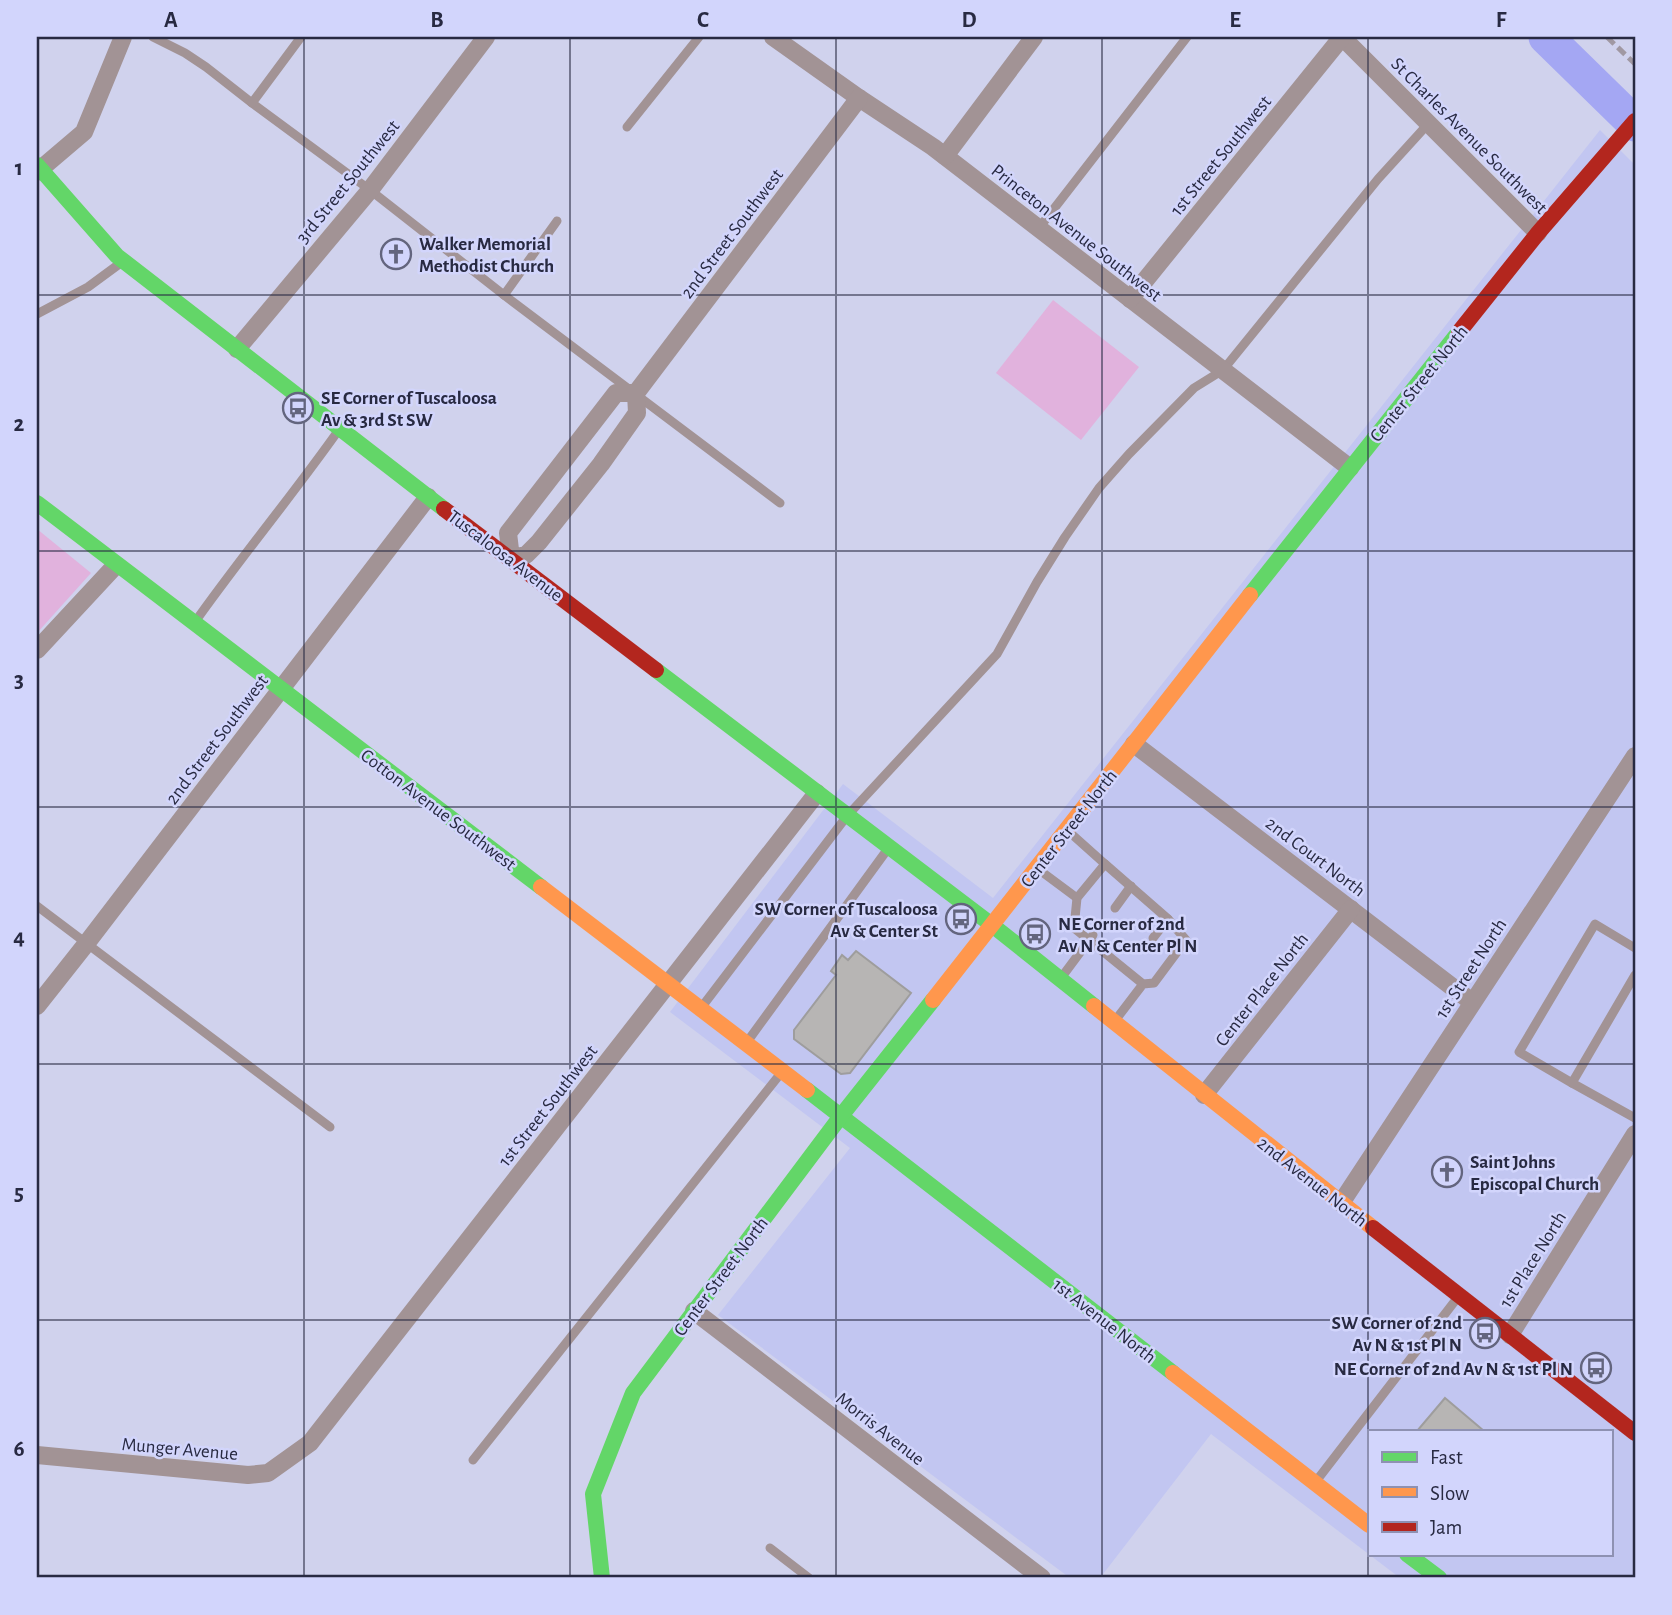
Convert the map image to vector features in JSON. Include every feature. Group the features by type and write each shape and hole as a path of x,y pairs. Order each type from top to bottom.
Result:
{"street":[{"path":"38,169 84,132 123,37"},
{"name":"3rd Street Southwest","path":"237,349 370,190 486,37"},
{"name":"Princeton Avenue Southwest","path":"773,37 945,156 1350,468"},
{"path":"1011,37 1018,57"},
{"path":"945,156 1034,37"},
{"name":"St Charles Avenue Southwest","path":"1342,37 1538,233"},
{"name":"1st Street Southwest","path":"1130,299 1342,37"},
{"name":"2nd Street Southwest","path":"636,393 617,393 508,533 511,558 526,555 539,542 601,464 637,413 636,393 859,98"},
{"name":"Center Street North","path":"601,1578 593,1494 632,1393 841,1116 1350,468 1538,233 1635,121"},
{"name":"Tuscaloosa Avenue","path":"38,169 123,261 428,497 992,925"},
{"name":"2nd Street Southwest","path":"37,1006 428,497"},
{"name":"Cotton Avenue Southwest","path":"37,503 841,1116"},
{"path":"37,650 116,565"},
{"name":"2nd Court North","path":"1134,744 1472,1002"},
{"name":"1st Street North","path":"1340,1203 1635,756"},
{"name":"1st Street Southwest","path":"310,1443 817,793"},
{"name":"Center Place North","path":"1204,1095 1351,909"},
{"name":"2nd Avenue North","path":"992,925 1340,1203 1635,1433"},
{"name":"1st Avenue North","path":"841,1116 1368,1524"},
{"name":"1st Place North","path":"1510,1335 1635,1134"},
{"name":"Morris Avenue","path":"694,1311 1042,1578"},
{"name":"Munger Avenue","path":"37,1455 248,1475 268,1473 310,1443"},
{"path":"1410,1556 1439,1578"}],"lane":[{"path":"153,37 206,67 780,503"},
{"path":"252,103 301,37"},
{"path":"627,127 699,37"},
{"path":"1039,228 1187,37"},
{"path":"700,1008 847,816 997,654 1044,570 1099,488 1194,388 1223,370 1378,179 1428,124"},
{"path":"504,295 557,221"},
{"path":"37,314 88,287 123,261"},
{"path":"194,623 340,429"},
{"path":"1067,830 1168,919 1186,940 1154,983 1143,984 1114,1022"},
{"path":"746,1043 889,847"},
{"path":"1105,864 1077,898 1074,928 1130,968 1143,984"},
{"path":"1037,868 1077,898"},
{"path":"1115,908 1131,886"},
{"path":"37,906 330,1127"},
{"path":"1153,937 1168,919"},
{"path":"1635,948 1595,923 1519,1052 1635,1118"},
{"path":"1060,979 1091,938"},
{"path":"1572,1083 1635,975"},
{"path":"473,1460 783,1072"},
{"path":"1315,1482 1459,1296"},
{"path":"770,1548 809,1578"}],"shaded area":[{"path":"1600,130 1635,165 1635,1578 1400,1578 1371,1556 1612,1556 1612,1430 1368,1430 1368,1554 1211,1434 1100,1578 1070,1578 718,1315 850,1148 670,1012 843,784 993,898"},
{"path":"1053,300 1139,367 1081,440 996,373"},
{"path":"37,529 91,573 37,633"}],"building":[{"path":"856,951 911,993 850,1073 841,1074 794,1039 794,1030 836,975 831,971 842,955 848,960"},
{"path":"1445,1398 1483,1430 1418,1430"}],"waterway":[{"path":"1546,37 1635,124"}],"railway":[{"path":"1607,37 1635,64"}],"traffic: fast":[{"path":"37,165 117,256 444,509"},
{"path":"1250,595 1459,332"},
{"path":"37,503 541,887"},
{"path":"656,670 992,925 1094,1006"},
{"path":"602,1578 593,1494 633,1393 841,1116 933,1000"},
{"path":"807,1090 1173,1373"},
{"path":"1410,1556 1439,1578"}],"traffic: slow":[{"path":"933,1000 1250,595"},
{"path":"541,887 807,1090"},
{"path":"1094,1006 1373,1228"},
{"path":"1173,1373 1368,1524"}],"traffic: jam":[{"path":"1459,332 1538,233 1635,121"},
{"path":"444,509 656,670"},
{"path":"1373,1228 1635,1433"}],"place":[{"name":"Walker Memorial Methodist Church","path":"396,254"},
{"name":"SE Corner of Tuscaloosa Av & 3rd St SW","path":"298,408"},
{"name":"SW Corner of Tuscaloosa Av & Center St","path":"961,919"},
{"name":"NE Corner of 2nd Av N & Center Pl N","path":"1035,934"},
{"name":"Saint Johns Episcopal Church","path":"1447,1172"},
{"name":"SW Corner of 2nd Av N & 1st Pl N","path":"1485,1333"},
{"name":"NE Corner of 2nd Av N & 1st Pl N","path":"1596,1368"}]}
